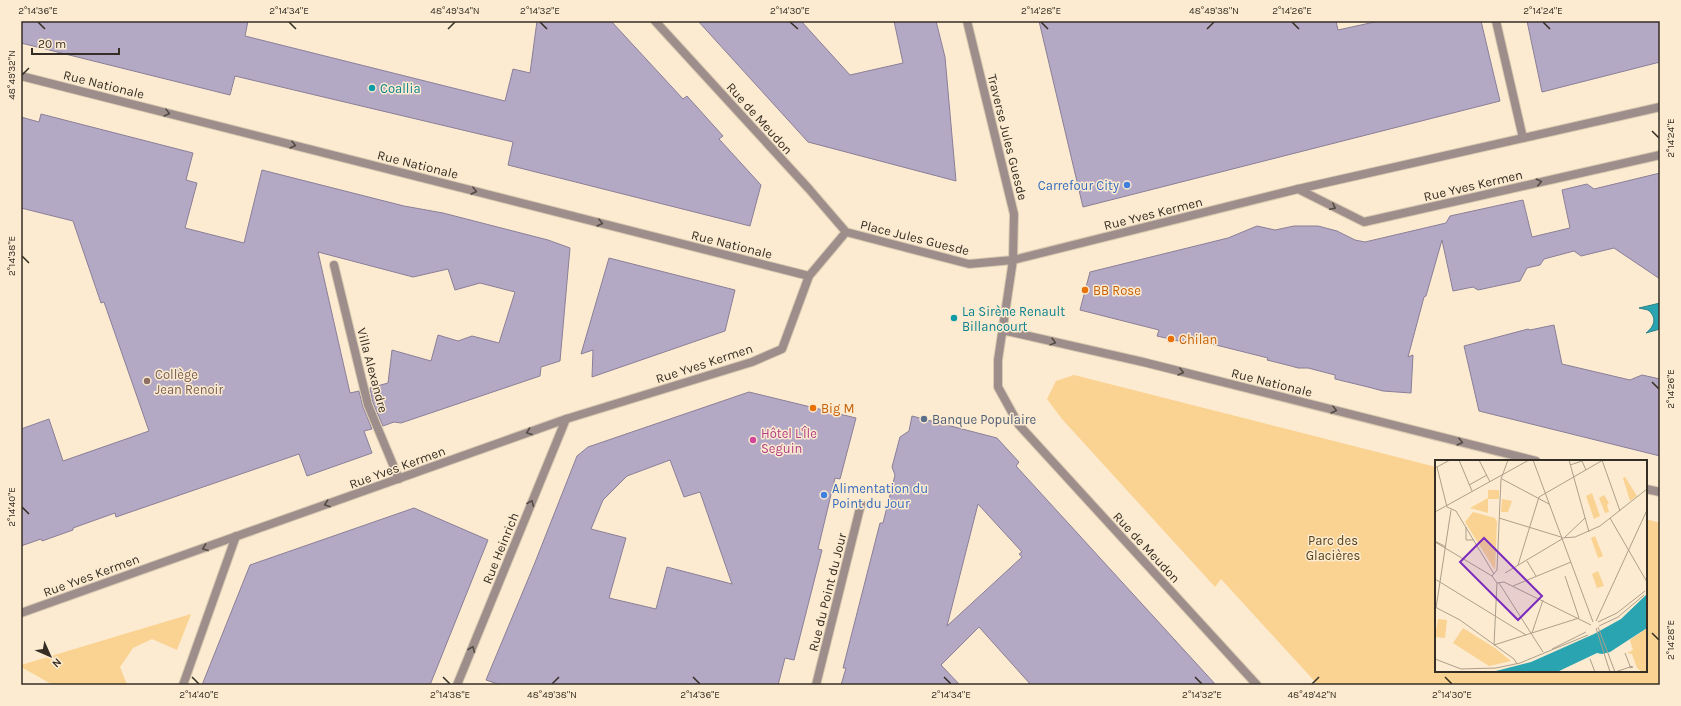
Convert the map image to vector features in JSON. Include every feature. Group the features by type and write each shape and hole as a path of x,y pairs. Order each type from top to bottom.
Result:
{"street":[{"name":"Rue de Meudon","path":"655,21 846,232"},
{"name":"Traverse Jules Guesde","path":"967,21 1014,214 1013,260"},
{"path":"1496,21 1523,138"},
{"name":"Rue Nationale","path":"21,76 809,276"},
{"name":"Rue Yves Kermen","path":"1013,260 1298,189 1660,107"},
{"name":"Rue Yves Kermen","path":"1298,189 1364,222 1660,155"},
{"name":"Place Jules Guesde","path":"782,349 809,276 846,232 969,264 1013,260"},
{"path":"1002,330 1013,260"},
{"name":"Villa Alexandre","path":"334,265 368,405 399,479"},
{"name":"Rue de Meudon","path":"1002,330 998,360 998,387 1019,425 1257,685"},
{"name":"Rue Nationale","path":"1002,330 1143,362 1532,460"},
{"name":"Rue Yves Kermen","path":"21,613 566,419 752,362 782,349"},
{"name":"Rue Heinrich","path":"457,685 566,419"},
{"path":"1647,489 1660,492"},
{"name":"Rue du Point du Jour","path":"816,685 861,504"},
{"path":"183,685 236,536"}],"green space":[{"name":"Parc des Glacières","path":"1074,375 1435,467 1435,672 1647,672 1647,519 1660,523 1660,685 1318,685 1221,579 1215,587 1062,419 1047,399 1056,381"},
{"path":"191,614 177,650 152,639 133,648 120,667 127,685 53,685 21,667 21,665"}],"water":[{"path":"1660,303 1660,329 1646,333 1653,324 1654,319 1648,310 1639,308"}],"building":[{"path":"21,21 248,21 245,36 505,101 513,69 530,73 537,21 611,21 683,99 687,96 723,136 719,139 761,185 750,226 508,165 513,142 235,76 230,95 21,43"},
{"path":"698,21 801,21 850,75 903,63 894,21 936,21 945,57 956,181 808,142"},
{"path":"1039,21 1336,21 1338,30 1379,21 1481,21 1500,101 1083,207"},
{"path":"1527,21 1660,21 1660,62 1542,92"},
{"path":"41,114 193,153 186,180 197,183 185,228 244,243 262,170 404,206 443,213 548,240 570,248 560,361 541,367 540,376 401,423 394,422 383,426 373,403 370,388 388,383 392,350 431,361 438,335 458,341 472,336 499,343 515,292 480,283 455,290 448,269 413,277 318,252 350,393 359,391 363,407 372,429 364,431 372,453 307,476 299,454 116,517 115,513 42,541 41,539 21,546 21,429 49,419 63,461 149,431 104,302 101,303 73,221 21,208 21,117 39,122"},
{"path":"1660,173 1660,279 1614,248 1581,256 1574,251 1544,259 1540,265 1527,268 1520,281 1478,290 1473,287 1453,291 1442,240 1426,296 1424,297 1408,357 1413,355 1411,393 1383,391 1335,379 1335,375 1308,368 1298,368 1267,360 1268,358 1188,338 1187,343 1157,336 1159,330 1080,310 1090,272 1228,238 1257,226 1275,230 1294,226 1318,226 1337,231 1355,240 1365,242 1446,223 1450,216 1523,200 1532,237 1570,228 1562,190 1587,184 1594,189"},
{"path":"609,258 735,290 725,331 592,377 593,350 581,354"},
{"path":"1554,325 1562,364 1630,380 1642,375 1660,379 1660,456 1479,411 1464,346 1528,329 1530,330"},
{"path":"749,392 856,418 840,479 835,478 818,549 822,550 794,660 785,658 778,685 501,685 486,680 577,456 588,447","holes":["670,460 684,497 700,492 732,584 667,567 656,609 609,598 626,538 591,529 603,500 627,476"]},
{"path":"912,416 997,438 1019,462 1016,466 1216,685 1031,685 979,627 941,665 960,685 841,685 846,668 843,668 880,523 883,523 895,475 892,467 900,437 909,431","holes":["978,504 1022,552 1019,554 1022,557 947,626"]},
{"path":"414,508 488,540 430,685 202,685 250,565"}],"place":[{"name":"Coallia","path":"372,88"},
{"name":"Carrefour City","path":"1127,185"},
{"name":"BB Rose","path":"1085,290"},
{"name":"La Sirène Renault Billancourt","path":"954,318"},
{"name":"Chilan","path":"1171,339"},
{"name":"Collège Jean Renoir","path":"147,381"},
{"name":"Big M","path":"813,408"},
{"name":"Banque Populaire","path":"924,419"},
{"name":"Hôtel L'Île Seguin","path":"753,440"},
{"name":"Alimentation du Point du Jour","path":"824,495"}]}
